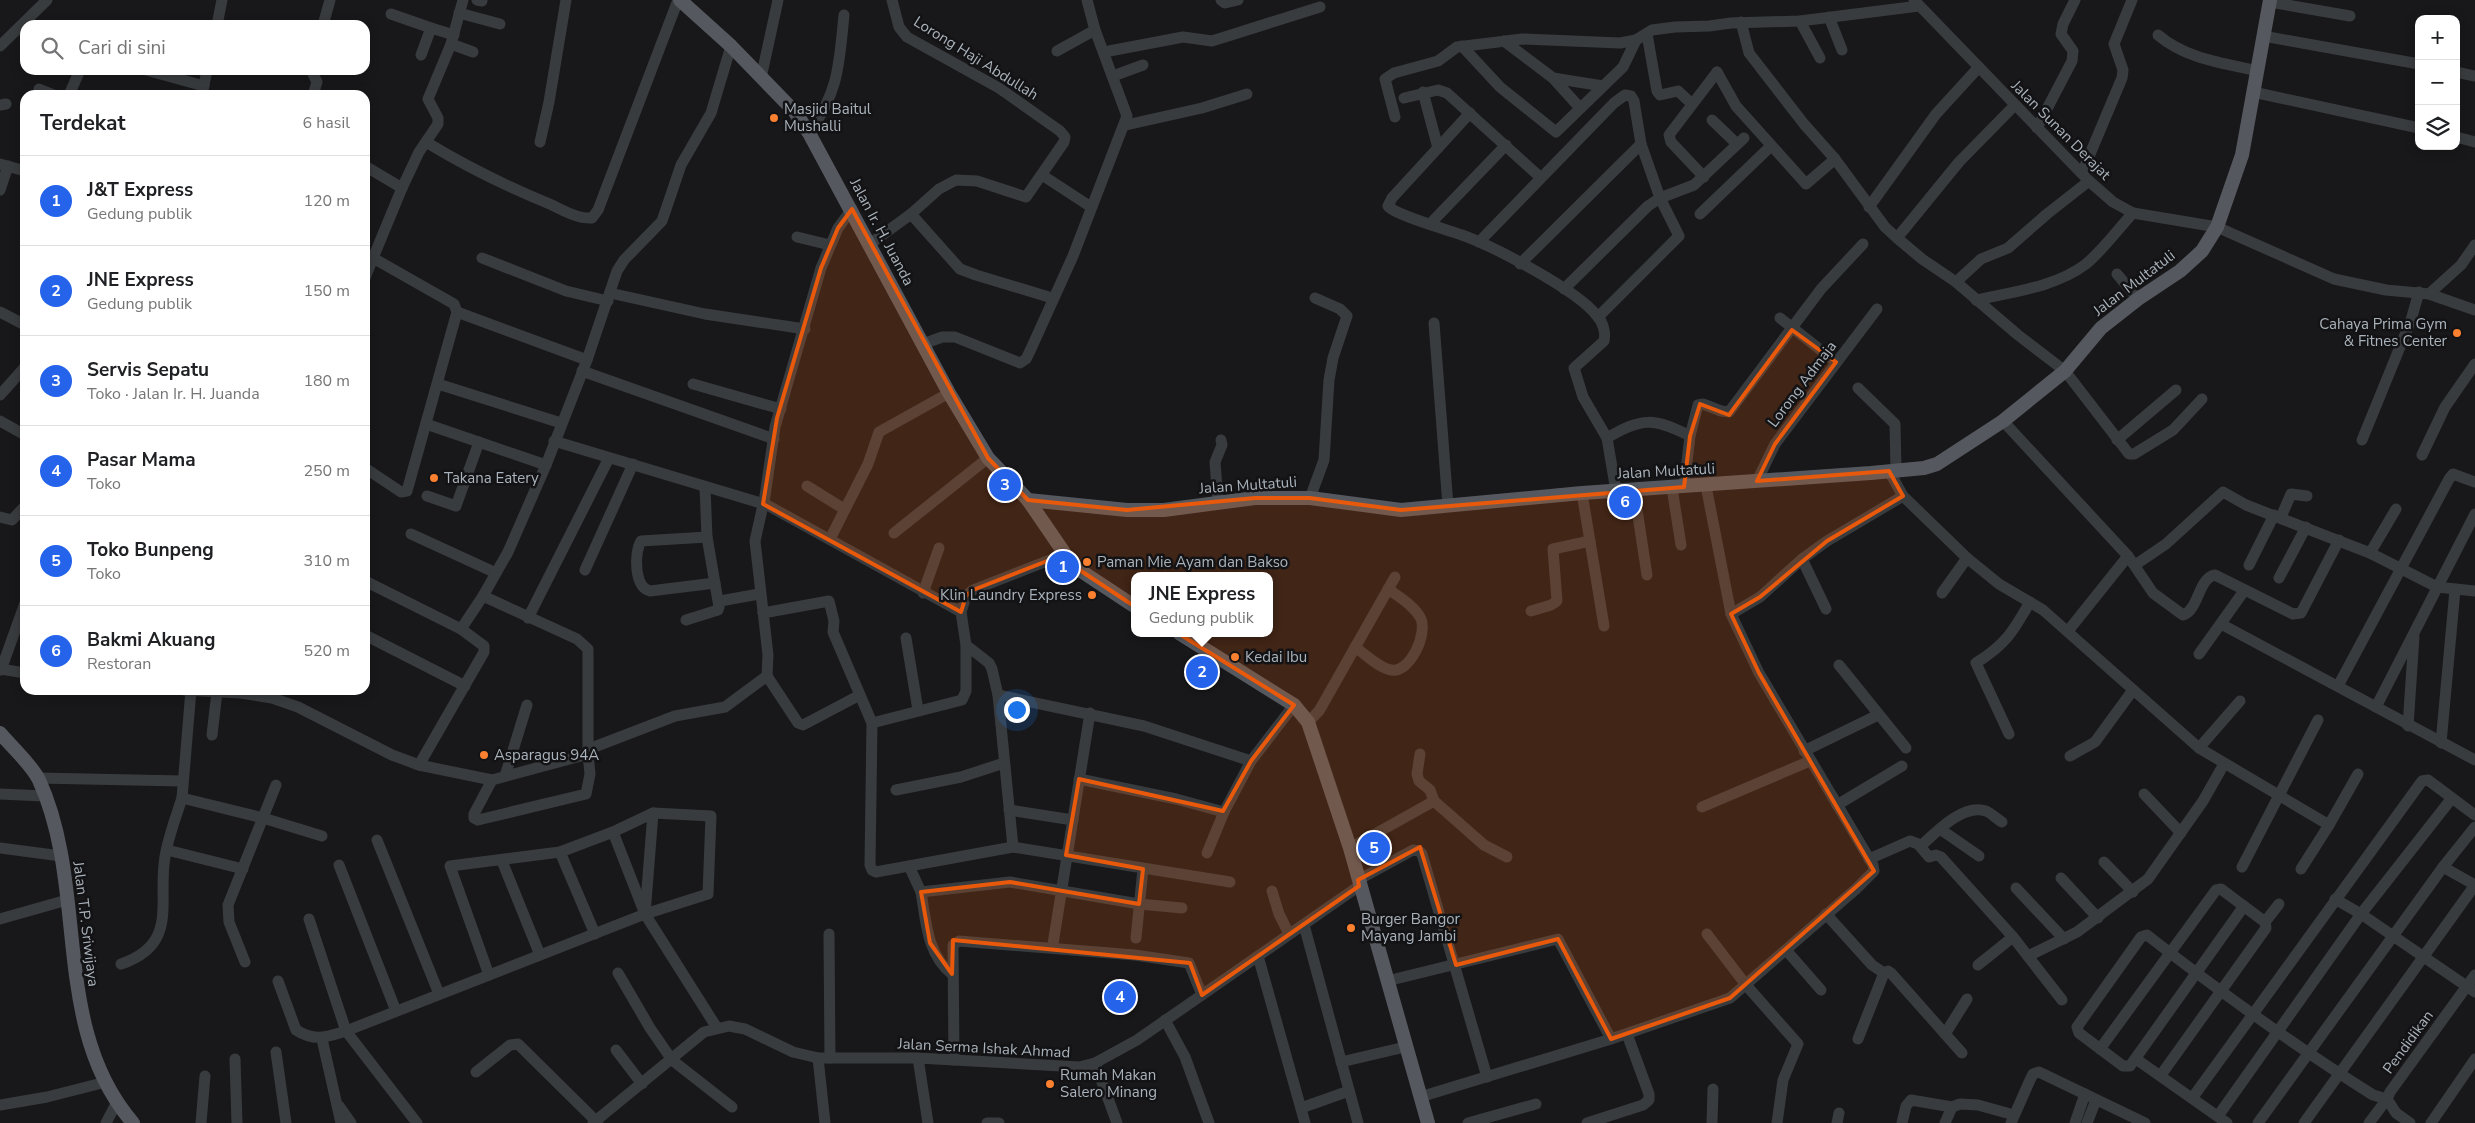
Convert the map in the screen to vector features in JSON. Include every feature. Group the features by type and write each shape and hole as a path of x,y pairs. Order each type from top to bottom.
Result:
{"main road":[{"name":"Jalan Ir. H. Juanda","path":"679,0 731,46 795,112 852,209 949,393 988,458 1028,500 1065,554 1078,569 1131,604"},
{"name":"Jalan Multatuli","path":"1028,500 1127,510 1164,510 1255,498 1310,498 1401,510 1582,493 1706,486 1892,471 1924,468 1937,464 2003,421 2065,371 2101,328 2138,299 2180,271 2202,251 2217,227 2242,155 2270,1"},
{"path":"1184,637 1294,705 1308,722 1350,848 1358,883 1428,1123"},
{"name":"Jalan T.P. Sriwijaya","path":"2,741 38,778 62,856 80,1006 96,1061 117,1102 133,1123"}],"street":[{"path":"27,20 47,0"},
{"path":"217,20 222,0"},
{"path":"324,20 330,0"},
{"path":"370,265 402,188 439,121 429,103 429,96 452,39 463,0"},
{"path":"540,142 549,102 566,0"},
{"path":"426,142 464,165 525,194 576,215 592,218 598,210 679,0"},
{"path":"761,78 778,0"},
{"name":"Lorong Haji Abdullah","path":"892,0 899,27 907,36 999,88 1060,131 1065,138 1064,142 1042,175"},
{"path":"923,344 942,337 954,337 1016,362 1023,362 1072,256 1126,125 1127,116 1095,30 1087,0"},
{"path":"1221,0 1225,3 1238,0"},
{"path":"2037,128 2072,62 2073,51 2062,34 2063,24 2075,0"},
{"path":"1956,282 1981,259 2008,248 2086,177 2122,78 2123,70 2114,44 2132,0"},
{"path":"2270,1 2350,16"},
{"path":"1395,117 1385,82 1389,76 1438,61 1457,46 1522,39 1620,43 1636,40 1652,30 1741,22 1800,21 1916,3"},
{"name":"Jalan Sunan Derajat","path":"1916,3 2086,177 2113,202 2133,213 2217,227 2334,279 2386,290 2424,293 2475,310"},
{"path":"1104,52 1183,37 1212,41 1320,7"},
{"path":"459,13 500,24"},
{"path":"391,14 430,28 473,52"},
{"path":"809,133 825,112 833,92 839,63 844,16"},
{"path":"1830,17 1842,50"},
{"path":"1800,21 1820,58"},
{"path":"1741,22 1749,53 1804,124 1835,159 1869,207 1897,238 1922,259 1956,282 2018,335 2065,371 2126,452 2134,454 2173,430 2202,399"},
{"path":"0,46 20,26"},
{"path":"421,55 430,28"},
{"path":"1057,51 1095,30"},
{"path":"1647,34 1657,91 1660,94 1678,92 1692,104"},
{"path":"2158,35 2178,49 2195,56 2258,70"},
{"path":"2263,36 2415,63"},
{"path":"1462,46 1500,87 1556,132 1623,67 1636,40"},
{"path":"1504,41 1553,78 1580,108"},
{"path":"461,629 484,596 508,552 546,465 620,265 662,221 681,166 711,113 731,46"},
{"path":"1113,76 1143,65"},
{"path":"1869,207 1936,114 1979,67"},
{"path":"1704,177 1669,138 1670,131 1717,72 1736,106 1806,184 1835,159"},
{"path":"2460,73 2475,76"},
{"path":"71,90 78,75"},
{"path":"160,75 203,90 206,75"},
{"path":"313,75 317,82 314,90"},
{"path":"1553,78 1603,86"},
{"path":"1404,98 1423,92 1442,91 1470,113 1540,177"},
{"path":"1423,92 1438,148"},
{"path":"2253,92 2415,127"},
{"path":"1126,125 1202,108 1247,94"},
{"path":"1478,242 1614,103 1625,95 1631,96 1634,101 1641,144 1660,198 1679,236 1598,317"},
{"path":"1897,238 1959,162 2015,105"},
{"path":"1470,113 1392,198 1388,206 1399,213 1478,242 1520,264 1564,289 1598,317 1605,333 1604,341 1574,368 1583,397 1608,438 1616,491"},
{"path":"1564,289 1648,206 1660,198 1683,190 1704,177 1740,141 1712,120"},
{"path":"2460,138 2475,142"},
{"path":"1520,264 1641,144"},
{"path":"1430,224 1506,146"},
{"path":"1700,214 1772,146"},
{"path":"0,190 4,165 20,170"},
{"path":"370,169 402,188"},
{"path":"870,244 911,214 940,189 956,180 977,180 1026,197 1042,175 1091,207"},
{"path":"852,209 844,217 830,245 781,409 755,541 759,594 768,655 767,676 798,723 803,725 858,696"},
{"path":"1976,300 2052,281 2073,273 2087,262 2133,213"},
{"path":"911,214 960,268 976,276 1052,298"},
{"path":"797,237 830,245"},
{"path":"1681,545 1678,487 1698,406 1703,404 1729,412 1821,289 1864,244"},
{"path":"2362,440 2424,293 2461,265 2475,245"},
{"path":"373,258 454,304 458,312 584,366 774,439"},
{"path":"482,258 566,291 805,329"},
{"path":"2117,274 2138,299"},
{"path":"1310,498 1324,460 1329,380 1333,358 1347,316 1340,309 1314,298"},
{"name":"Lorong Admaja","path":"1757,481 1775,444 1877,309"},
{"path":"0,312 20,322"},
{"path":"370,471 401,492 408,491 458,312"},
{"path":"1780,318 1792,330 1836,362"},
{"path":"1434,322 1448,506"},
{"path":"2422,455 2445,408 2475,364"},
{"path":"0,396 20,374"},
{"path":"438,384 561,423"},
{"path":"693,384 781,409"},
{"path":"1858,388 1893,421 1896,432 1892,471 1903,496 1967,558 1999,584 2030,602 2068,631 2199,748 2329,825"},
{"path":"2117,440 2176,390"},
{"path":"830,539 844,508 868,464 879,432 949,393"},
{"path":"0,421 20,432"},
{"path":"1608,438 1624,428 1650,421 1671,426 1690,436"},
{"path":"2003,421 2131,561 2153,593 2183,615 2189,611 2211,576 2215,575 2293,614 2301,613 2339,540"},
{"path":"426,424 546,465"},
{"path":"1218,502 1215,467 1221,440"},
{"path":"554,441 763,504 830,539 923,593 961,612"},
{"path":"427,496 456,506 479,442"},
{"path":"528,618 609,458"},
{"path":"894,533 988,458"},
{"path":"585,570 633,464"},
{"path":"2338,686 2449,479 2453,474 2475,482"},
{"path":"807,486 844,508"},
{"path":"1420,1097 1627,1034 1730,998 1871,875 1873,865 1759,673 1731,614 1706,486"},
{"path":"686,620 718,610 720,601 707,537 705,487"},
{"path":"1634,490 1648,575"},
{"path":"1582,493 1604,626"},
{"path":"2068,631 2131,561 2166,544 2220,493 2370,553 2437,587 2455,590 2475,588"},
{"path":"2249,564 2291,494 2307,496"},
{"path":"1731,614 1760,597 1802,559 1827,541 1903,496"},
{"path":"2370,553 2396,509"},
{"path":"0,517 12,520 20,511"},
{"path":"2376,707 2475,514"},
{"path":"2280,578 2306,527"},
{"path":"411,534 496,573"},
{"path":"707,537 641,541 636,553 640,583 646,590 650,591 716,583"},
{"path":"1531,611 1551,605 1557,600 1553,549 1590,541"},
{"path":"923,593 939,548"},
{"path":"872,723 962,700 965,697 966,645 961,612 966,596 974,590 1065,554"},
{"path":"1942,593 1967,558"},
{"path":"1802,559 1826,609"},
{"path":"1308,722 1319,711 1395,577"},
{"path":"370,584 461,629 484,646 485,649 419,765"},
{"path":"1355,647 1388,669 1395,671 1407,662 1417,648 1423,630 1420,618 1407,603 1388,589"},
{"path":"2441,743 2455,590"},
{"path":"2199,654 2244,591"},
{"path":"720,601 759,594"},
{"path":"484,596 528,618 577,639 588,649 590,774 586,794 478,820 474,818 474,814 492,780"},
{"path":"763,613 829,602 834,621 833,632 858,696 872,723 870,868 876,872 1013,847 1143,870 1230,882"},
{"path":"2009,734 1976,663 1996,651 2005,641 2030,602"},
{"path":"20,616 0,670 20,672"},
{"path":"2221,624 2338,686 2408,726 2475,760"},
{"path":"2408,726 2414,632"},
{"path":"370,638 465,686"},
{"path":"906,638 918,710"},
{"path":"966,645 989,663 998,695 1013,847"},
{"path":"1840,665 1906,748"},
{"path":"275,695 392,755 419,765 492,780 589,752 675,716 725,707 767,676"},
{"path":"2070,756 2094,742 2133,690"},
{"path":"122,964 139,956 155,939 161,926 165,899 162,874 166,850 182,798 189,695"},
{"path":"212,735 217,695"},
{"path":"998,695 1090,713 1144,726 1251,761"},
{"path":"2199,748 2240,701"},
{"path":"505,776 527,705"},
{"path":"1207,853 1224,812 1251,761 1294,705"},
{"path":"1053,944 1090,713"},
{"path":"1804,751 1878,714"},
{"path":"2242,867 2318,720"},
{"path":"1420,754 1417,774 1419,781 1430,790 1434,801 1484,845 1506,857"},
{"path":"1702,807 1810,761"},
{"path":"896,790 960,777 1004,763"},
{"path":"2028,956 2064,939 2098,918 2148,879 2203,802 2224,764"},
{"path":"1837,805 1902,766"},
{"path":"2301,869 2358,774"},
{"path":"38,778 182,781"},
{"path":"1079,778 1176,799 1224,812"},
{"path":"2193,1097 2422,781 2428,780 2475,815"},
{"path":"245,962 227,912 276,785"},
{"path":"0,794 44,796"},
{"path":"2144,794 2181,833"},
{"path":"182,798 263,818 322,836"},
{"path":"2136,1059 2223,1119 2277,1030 2361,914 2452,798"},
{"path":"1350,848 1434,801"},
{"path":"1009,810 1073,820"},
{"path":"1921,846 1940,829 1962,814 1978,810 1986,811 2002,822"},
{"path":"646,914 653,813"},
{"path":"278,981 296,1030 302,1034 322,1038 346,1031 646,914 708,894 711,816 653,813 613,832 560,852 450,866 489,975"},
{"path":"2258,1123 2443,866 2475,827"},
{"path":"1940,829 1979,856"},
{"path":"613,832 646,914 717,1028"},
{"path":"377,840 438,994"},
{"path":"1869,859 1906,842 1915,842 1930,857 1936,855 1941,857 2013,938 2062,1000"},
{"path":"0,848 62,856"},
{"path":"166,850 243,869"},
{"name":"Jalan Serma Ishak Ahmad","path":"596,1122 704,1032 729,1026 745,1029 793,1052 824,1058 918,1058 1080,1067 1095,1063 1137,1040 1304,925 1358,883 1413,850 1419,851 1424,858 1456,965"},
{"path":"560,852 595,934"},
{"path":"502,860 540,955"},
{"path":"2104,862 2133,892"},
{"path":"339,865 396,1011"},
{"path":"909,866 920,892 930,942 942,964 952,974"},
{"path":"2304,1123 2475,885 2443,866"},
{"path":"1136,938 1143,870"},
{"path":"2061,878 2098,918"},
{"path":"920,892 997,882 1021,883 1140,904 1182,908"},
{"path":"2016,888 2064,939"},
{"path":"2100,1049 2169,952 2218,888 2265,922 2266,928 2161,1075"},
{"path":"1272,891 1279,914 1289,934"},
{"path":"2335,899 2361,914 2392,937 2471,989"},
{"path":"0,919 67,900"},
{"path":"2265,922 2279,904"},
{"path":"2244,906 2196,972 2136,1059 2126,1067 2079,1033 2077,1027 2141,937 2147,935 2196,972 2221,992 2339,1074 2373,1095 2387,1099 2396,1113 2410,1123"},
{"path":"1826,914 1872,965 1884,973 1888,972 1891,974 1962,1053"},
{"path":"309,919 346,1031 417,1123"},
{"path":"1304,925 1358,1123"},
{"path":"825,1123 824,1058 829,934"},
{"path":"1707,934 1746,985 1798,1044 1784,1077 1777,1123"},
{"path":"1978,965 2013,938"},
{"path":"1387,982 1558,939 1611,1039"},
{"path":"954,1060 953,945 959,941 1134,955 1189,963 1202,995"},
{"path":"1786,950 1822,990"},
{"path":"1258,956 1305,1123"},
{"path":"1456,965 1487,1077"},
{"path":"618,973 650,1028 672,1060 732,1107"},
{"path":"1858,1039 1884,973"},
{"name":"Pendidikan","path":"2368,1123 2471,989 2475,975"},
{"path":"1945,1034 1967,999"},
{"path":"1165,1020 1185,1056 1209,1123"},
{"path":"1587,1123 1643,1105 1649,1100 1649,1094 1627,1034"},
{"path":"322,1038 341,1123"},
{"path":"476,1072 510,1044 518,1044 596,1122"},
{"path":"1341,1062 1405,1047"},
{"path":"616,1050 642,1084"},
{"path":"276,1052 286,1123"},
{"path":"918,1058 928,1123"},
{"path":"235,1059 237,1123"},
{"path":"2431,1123 2475,1059"},
{"path":"1095,1063 1117,1123"},
{"path":"1902,1123 1906,1106 1911,1100 1952,1107 1969,1103 2012,1119 2030,1080 2036,1072 2043,1072 2145,1123"},
{"path":"201,1123 205,1076"},
{"path":"0,1105 47,1097 106,1082"},
{"path":"1712,1123 1713,1089"},
{"path":"1300,1108 1349,1092"},
{"path":"2075,1123 2090,1097"},
{"path":"2087,1123 2090,1097"},
{"path":"106,1123 117,1102"},
{"path":"336,1102 351,1123"},
{"path":"1468,1123 1536,1104"},
{"path":"1945,1123 1952,1107"},
{"path":"987,1123 999,1123"}],"highlighted area":[{"path":"852,209 988,458 1028,500 1127,510 1255,498 1310,498 1401,510 1684,487 1690,436 1700,404 1729,415 1792,330 1836,362 1775,444 1757,481 1889,471 1903,496 1827,541 1760,597 1731,614 1759,673 1874,871 1730,998 1611,1039 1558,939 1456,965 1420,847 1358,880 1359,886 1202,995 1190,963 953,940 952,974 930,943 921,892 1010,882 1139,904 1143,869 1066,855 1079,779 1223,811 1251,761 1294,705 1134,606 1078,569 1065,554 973,590 966,596 961,612 763,504 777,418 821,268 838,228"}],"place":[{"name":"Masjid Baitul Mushalli","path":"774,118"},
{"name":"Cahaya Prima Gym & Fitnes Center","path":"2457,333"},
{"name":"Takana Eatery","path":"434,478"},
{"name":"Servis Sepatu","path":"1005,485"},
{"name":"Bakmi Akuang","path":"1625,502"},
{"name":"Paman Mie Ayam dan Bakso","path":"1087,562"},
{"name":"J&T Express","path":"1063,567"},
{"name":"Klin Laundry Express","path":"1092,595"},
{"name":"Kedai Ibu","path":"1235,657"},
{"name":"JNE Express","path":"1202,672"},
{"name":"Asparagus 94A","path":"484,755"},
{"name":"Toko Bunpeng","path":"1374,848"},
{"name":"Burger Bangor Mayang Jambi","path":"1351,928"},
{"name":"Pasar Mama","path":"1120,997"},
{"name":"Rumah Makan Salero Minang","path":"1050,1084"}]}
